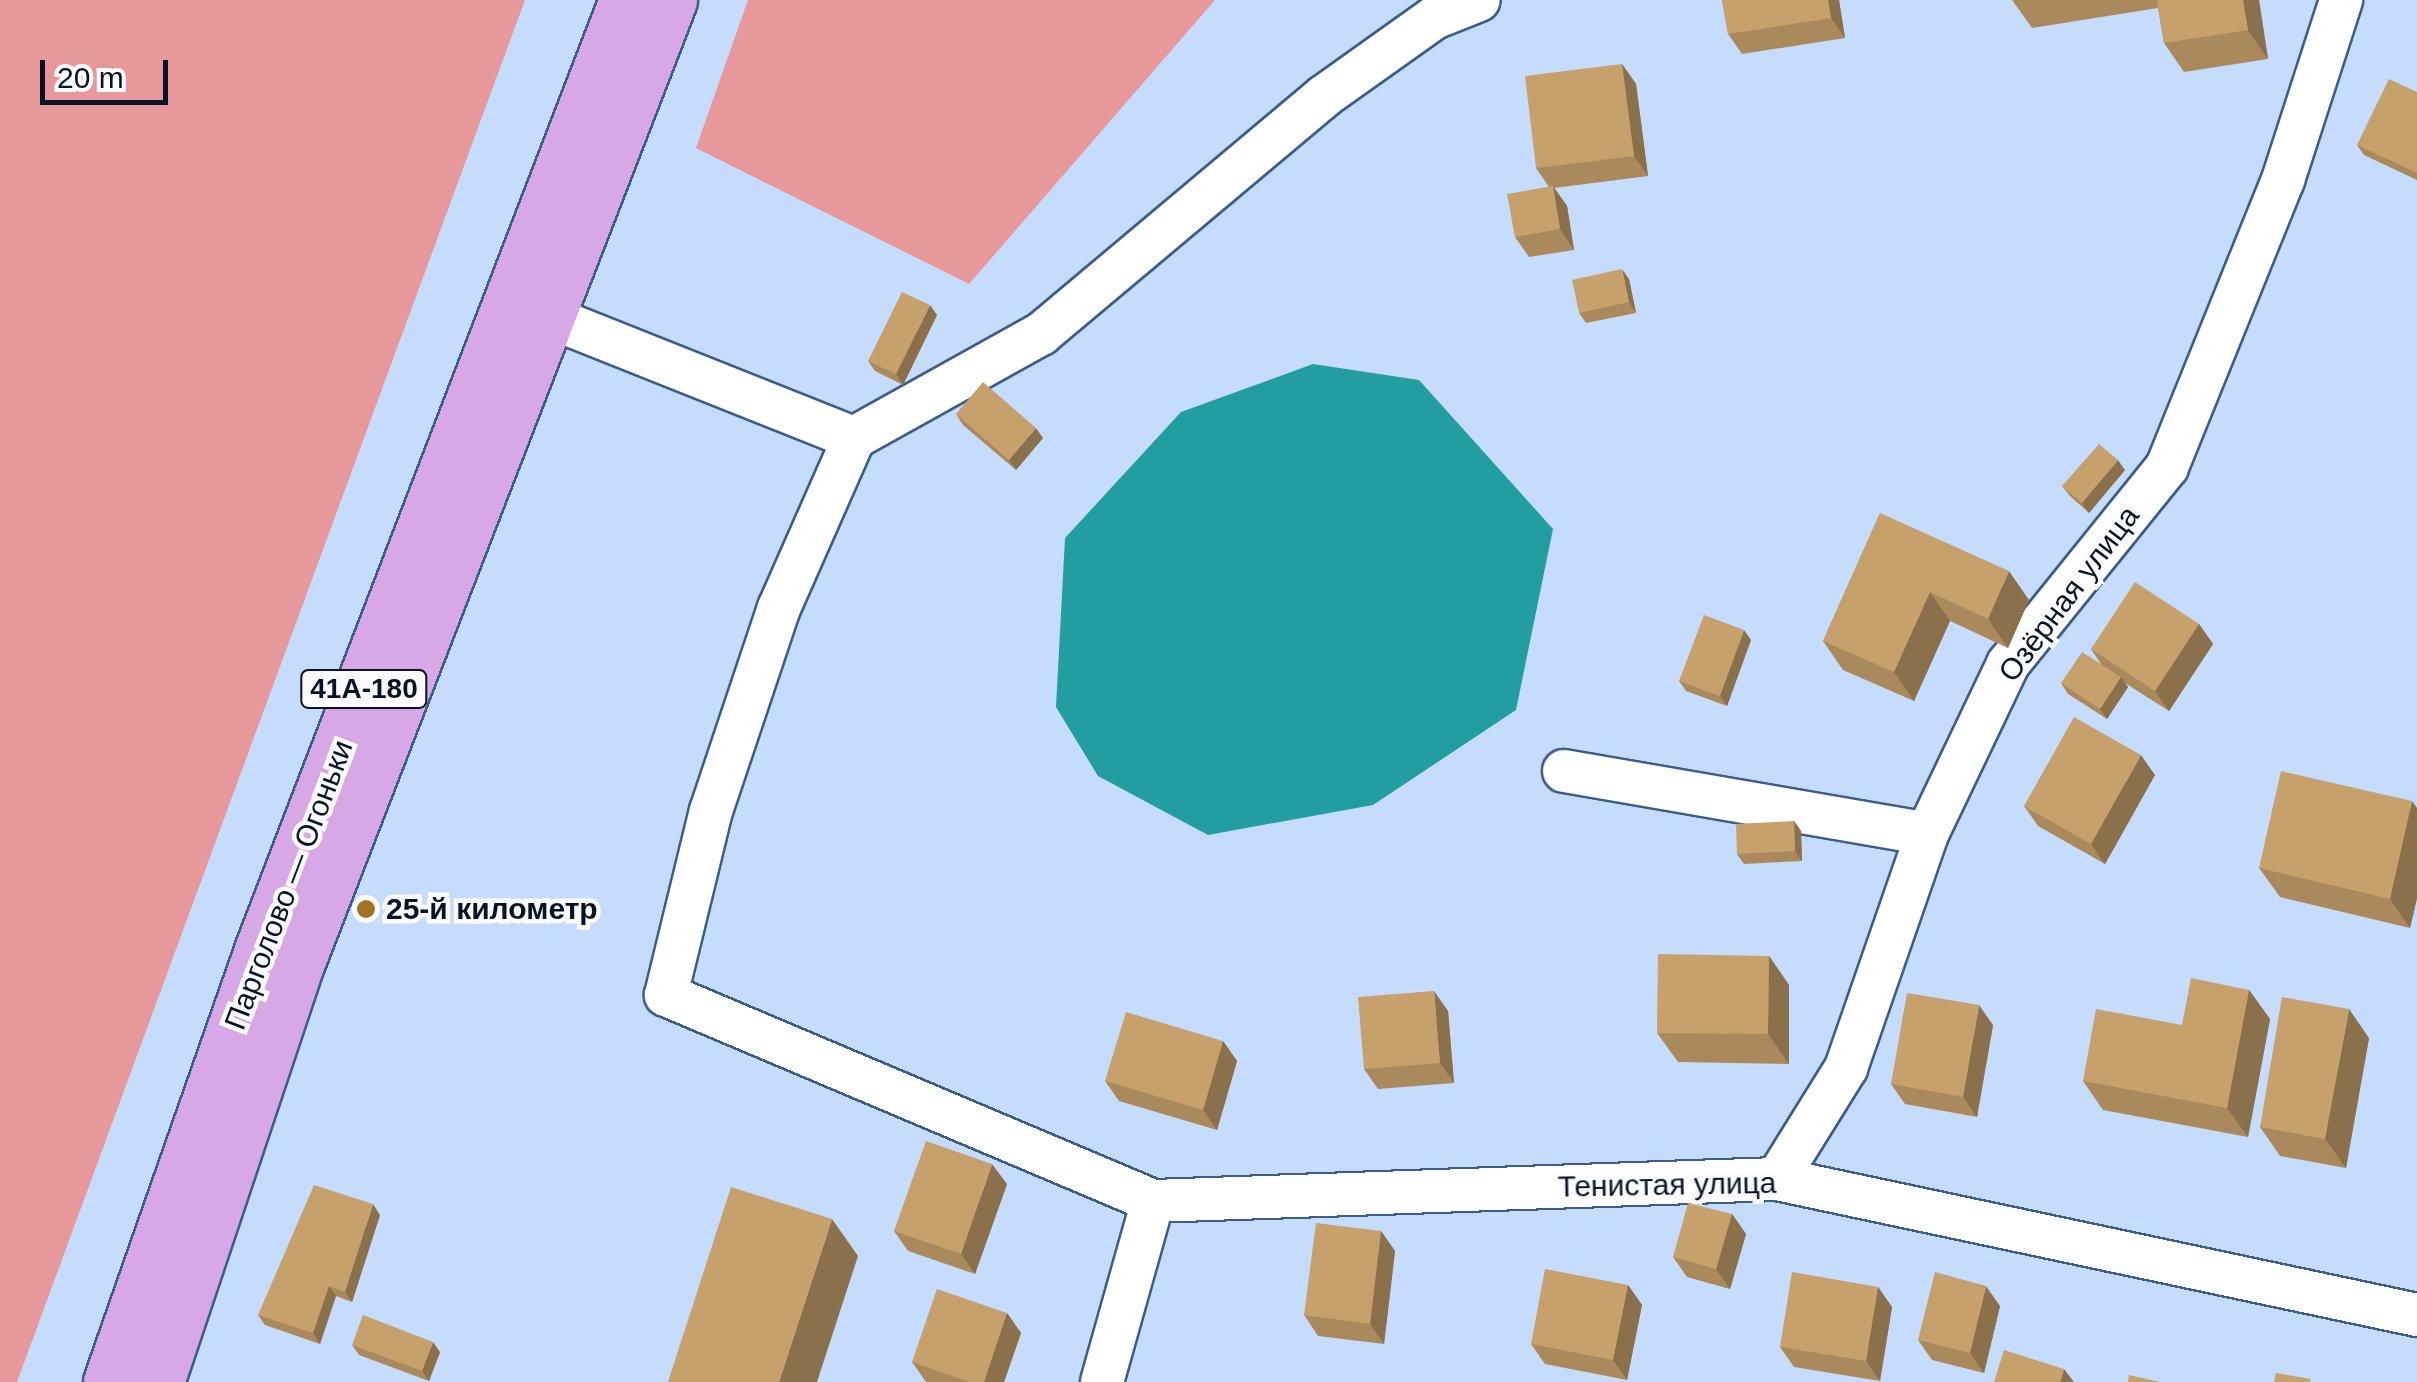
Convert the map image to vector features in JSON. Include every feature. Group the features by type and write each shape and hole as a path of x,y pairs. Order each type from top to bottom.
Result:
{"main road":[{"name":"Парголово — Огоньки","path":"111,1382 263,948 627,0"},
{"name":"Парголово — Огоньки","path":"156,1382 296,964 552,318 669,0"}],"street":[{"path":"1102,1382 1153,1200 666,995 735,726 854,438 1041,334 1322,97 1434,18 1479,0"},
{"name":"Озёрная улица","path":"1777,1180 1846,1068 1927,834 2008,664 2168,467 2283,180 2341,0"},
{"path":"552,318 854,438"},
{"path":"1564,771 1927,834"},
{"name":"Тенистая улица","path":"1153,1200 1777,1180 2417,1315"}],"shaded area":[{"path":"0,0 525,0 17,1382 0,1382"},
{"path":"748,0 1215,0 969,284 696,148"},
{"path":"1313,364 1419,380 1553,529 1516,710 1373,805 1208,835 1098,776 1056,707 1065,538 1181,412"}],"building":[{"path":"1722,0 1828,0 1831,18 1728,34"},
{"path":"2157,0 2243,0 2248,30 2164,43"},
{"path":"1622,64 1634,156 1536,168 1525,76"},
{"path":"2389,79 2417,92 2417,173 2357,145"},
{"path":"1553,186 1560,229 1515,237 1507,194"},
{"path":"1622,269 1629,302 1579,313 1572,280"},
{"path":"902,292 930,305 896,374 868,361"},
{"path":"983,382 1036,428 1009,460 956,414"},
{"path":"2099,444 2118,460 2082,503 2062,486"},
{"path":"1880,513 2009,571 1988,619 1930,592 1894,672 1823,641"},
{"path":"2135,582 2199,624 2155,691 2091,649"},
{"path":"1704,615 1744,630 1720,696 1679,681"},
{"path":"2082,652 2121,677 2100,709 2061,683"},
{"path":"2074,717 2141,755 2091,844 2024,806"},
{"path":"2281,771 2412,801 2390,899 2259,868"},
{"path":"1794,821 1795,851 1737,854 1736,824"},
{"path":"1658,954 1769,956 1768,1034 1657,1033"},
{"path":"2191,978 2249,990 2227,1108 2083,1081 2096,1009 2182,1025"},
{"path":"1434,991 1440,1063 1364,1069 1358,997"},
{"path":"1907,993 1979,1005 1963,1097 1891,1084"},
{"path":"2282,997 2349,1009 2325,1139 2260,1127"},
{"path":"1126,1012 1223,1041 1203,1110 1105,1081"},
{"path":"926,1141 992,1164 961,1254 894,1231"},
{"path":"314,1185 373,1204 345,1292 329,1286 313,1333 258,1315"},
{"path":"731,1187 832,1219 779,1382 668,1382"},
{"path":"1688,1203 1732,1214 1716,1269 1673,1257"},
{"path":"1316,1223 1381,1231 1370,1324 1304,1315"},
{"path":"1545,1269 1628,1285 1613,1360 1531,1344"},
{"path":"1792,1272 1878,1287 1866,1361 1780,1347"},
{"path":"1935,1272 1986,1286 1970,1353 1918,1340"},
{"path":"937,1289 1007,1313 984,1382 970,1382 912,1362"},
{"path":"363,1315 433,1342 422,1371 352,1345"},
{"path":"2004,1350 2064,1369 2060,1382 1994,1382"},
{"path":"2276,1373 2311,1379 2274,1382"},
{"path":"2129,1375 2160,1382 2128,1382"}],"place":[{"name":"25-й километр","path":"366,909"}]}
